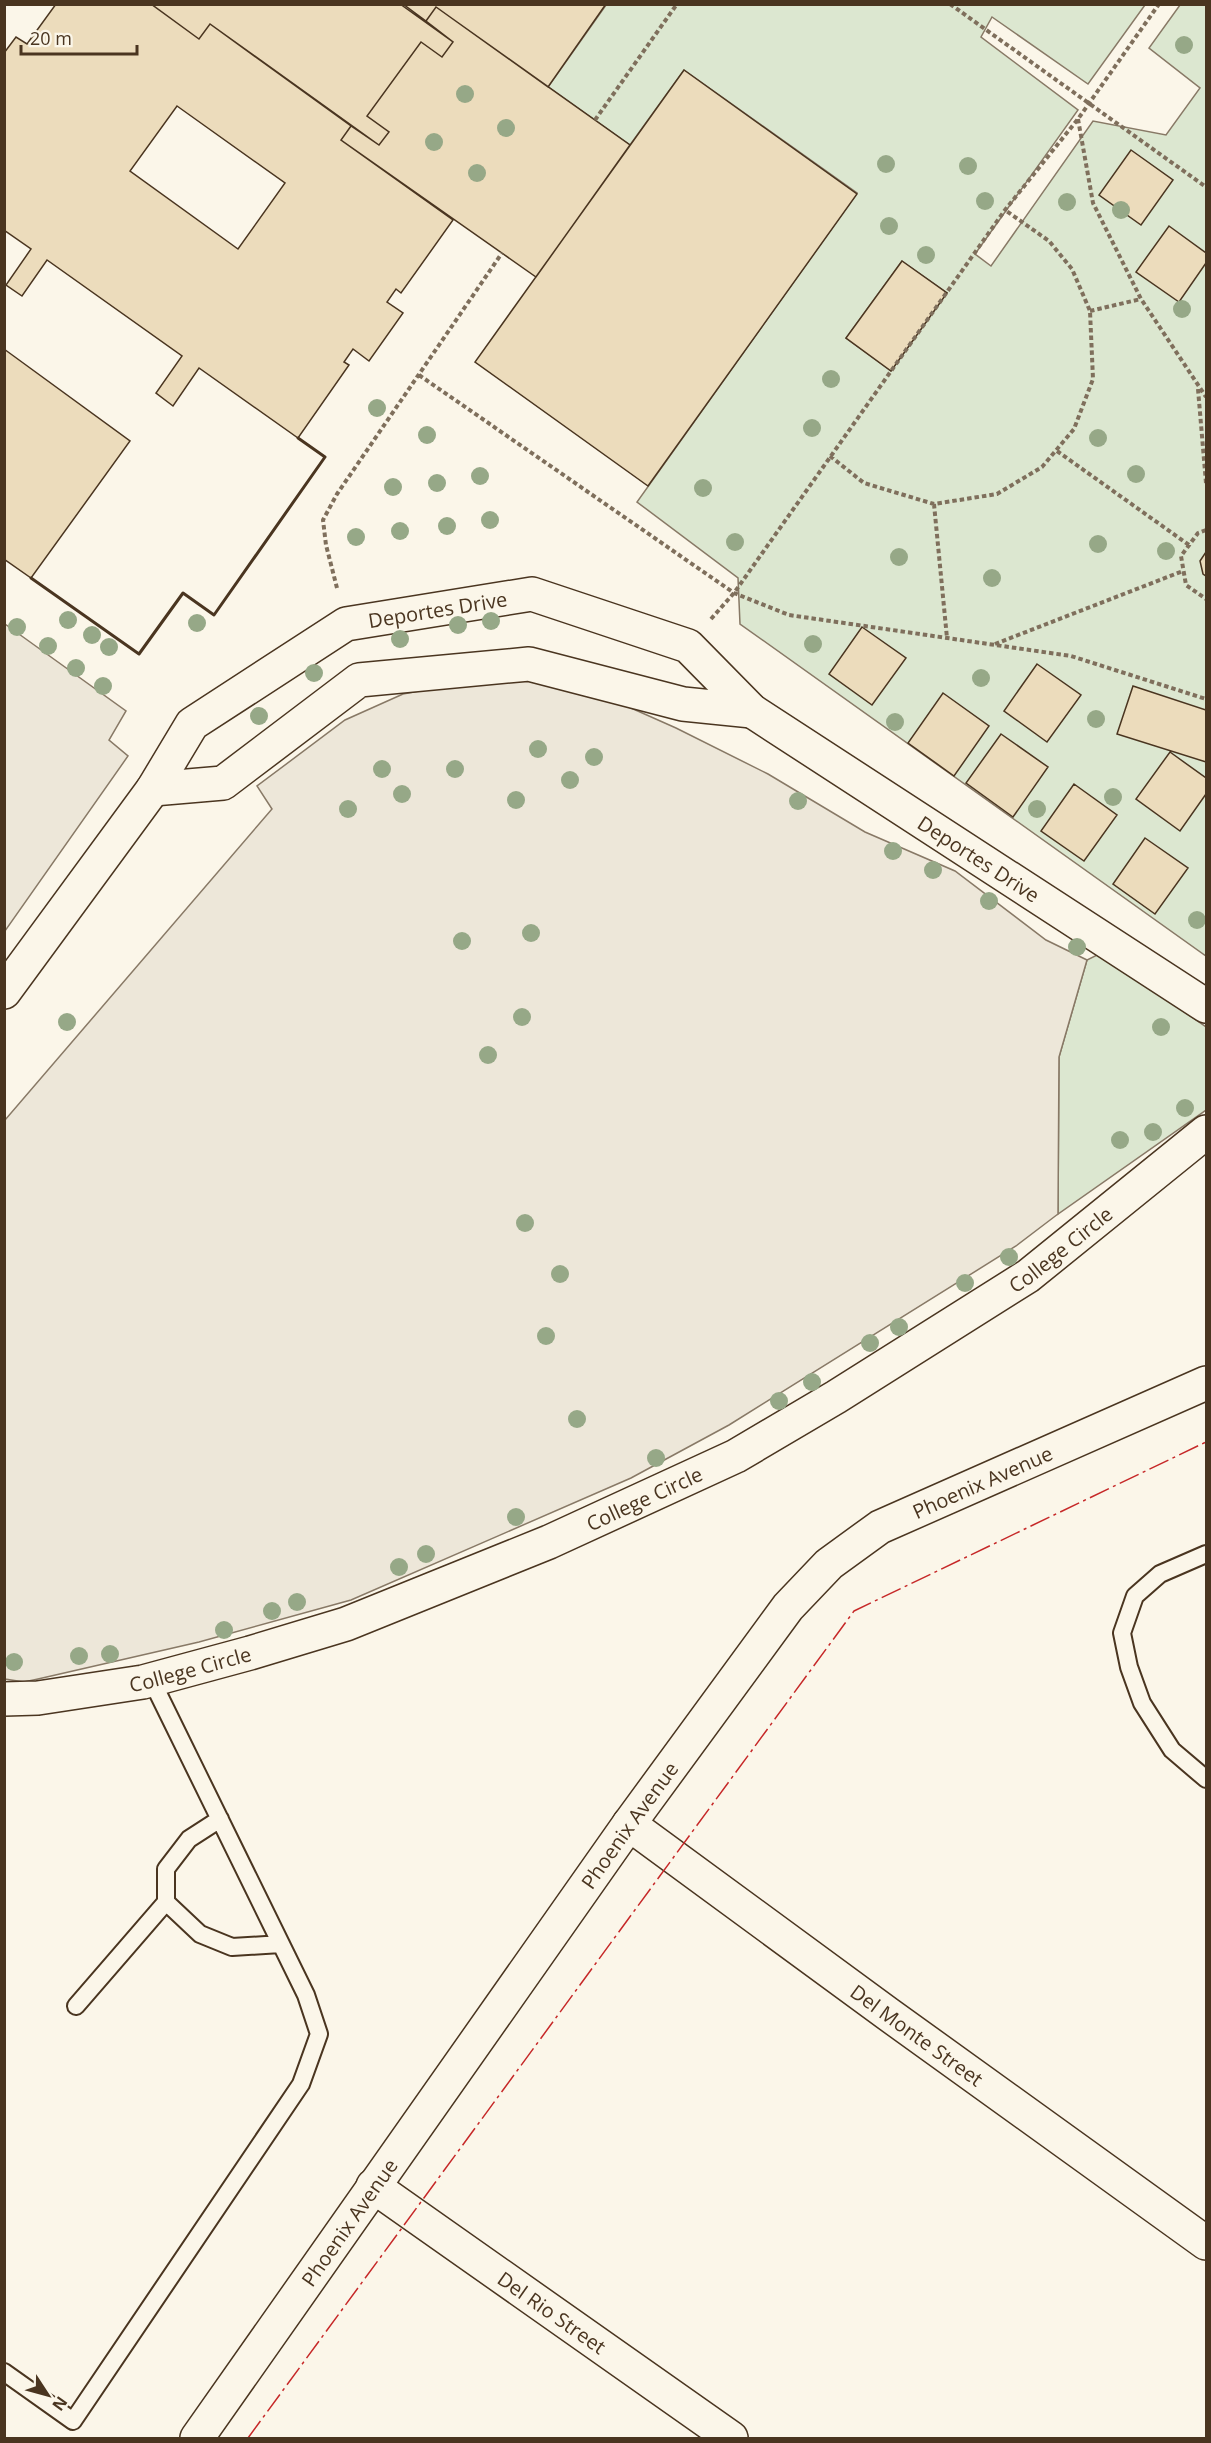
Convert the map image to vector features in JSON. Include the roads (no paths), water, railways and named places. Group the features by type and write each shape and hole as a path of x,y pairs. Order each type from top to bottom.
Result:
{"street":[{"name":"Deportes Drive","path":"4,992 153,789 192,724 346,624 532,594 688,645 752,711 1206,1006"},
{"name":"Deportes Drive","path":"153,789 223,783 359,680 529,663 683,704 752,711"},
{"name":"College Circle","path":"4,1699 38,1698 150,1679 250,1653 346,1624 549,1542 736,1456 836,1397 1029,1276 1206,1132"},
{"name":"Phoenix Avenue","path":"197,2439 629,1824 788,1607 829,1564 880,1527 1206,1383"},
{"name":"Del Monte Street","path":"629,1824 1206,2243"},
{"name":"Del Rio Street","path":"373,2186 731,2439"}],"lane":[{"path":"1206,1554 1160,1575 1135,1596 1122,1633 1129,1667 1142,1703 1172,1750 1206,1779"},
{"path":"4,2372 73,2421 301,2084 319,2034 306,1995 150,1679"},
{"path":"76,2006 166,1902 166,1869 189,1839 220,1819"},
{"path":"166,1902 200,1934 232,1947 281,1944"}]}
